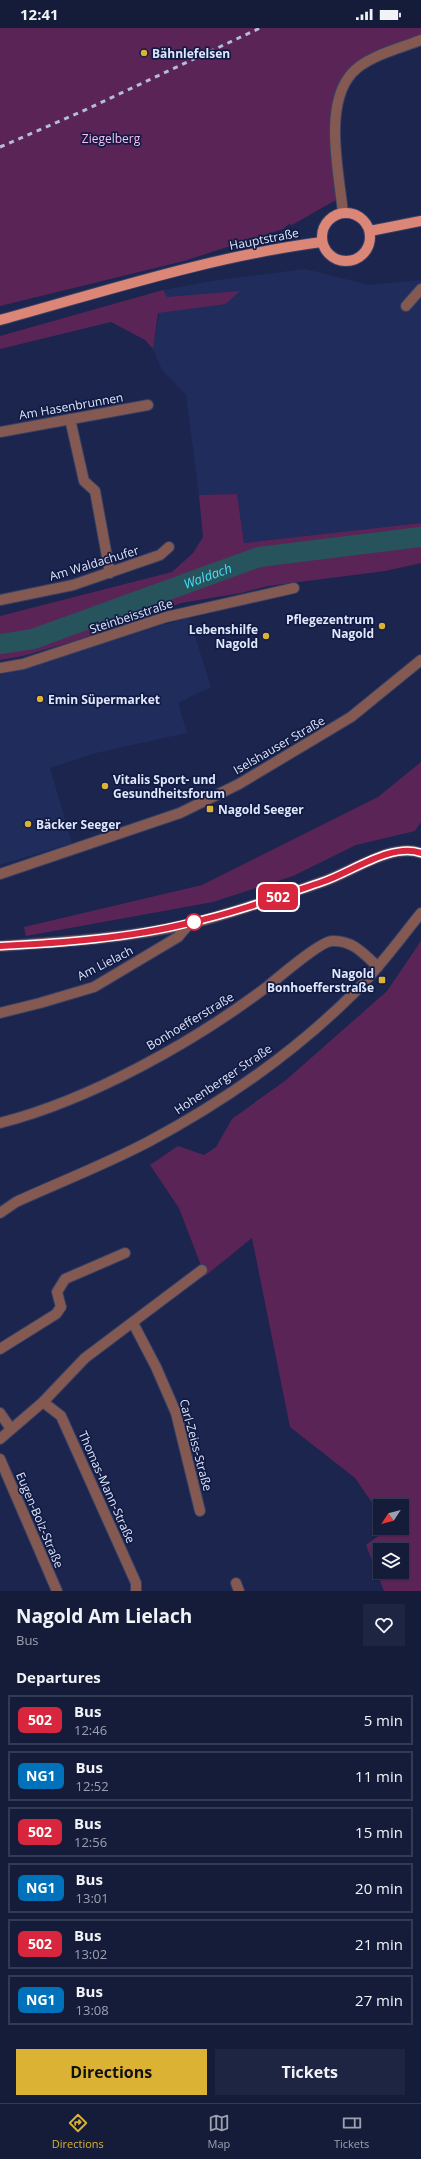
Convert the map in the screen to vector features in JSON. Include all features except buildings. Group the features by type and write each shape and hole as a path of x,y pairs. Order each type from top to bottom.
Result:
{"main road":[{"path":"343,213 350,213 363,219 370,231 369,246 359,258 352,262 336,260 330,256 322,242 322,234 329,220 343,213"},
{"path":"370,231 421,221"},
{"name":"Hauptstraße","path":"0,320 257,252 322,242"}],"street":[{"path":"343,213 336,146 336,116 339,95 352,72 373,58 421,40"},
{"path":"406,306 421,289"},
{"name":"Am Hasenbrunnen","path":"0,432 148,405"},
{"path":"70,419 84,481 95,491 110,573"},
{"name":"Am Waldachufer","path":"0,600 73,585 160,555 169,547"},
{"name":"Steinbeisstraße","path":"0,668 23,664 166,617 294,588"},
{"name":"Iselshauser Straße","path":"0,874 180,813 232,787 301,749 351,717 421,660"},
{"path":"0,946 64,942 189,924 328,880 400,850 413,850 421,853"},
{"name":"Hohenberger Straße","path":"0,1213 16,1202 147,1142 219,1100 279,1057 326,1019 356,991 378,967 421,913"},
{"name":"Am Lielach","path":"0,1013 94,987 178,937 189,924"},
{"name":"Bonhoefferstraße","path":"0,1124 56,1104 100,1085 181,1044 249,1000 315,949 331,941 355,945 378,967"},
{"path":"0,1349 56,1314 61,1307 57,1292 65,1279 125,1253"},
{"path":"0,1439 43,1402 85,1358 202,1270"},
{"name":"Carl-Zeiss-Straße","path":"133,1323 156,1367 176,1413 200,1511"},
{"name":"Thomas-Mann-Straße","path":"43,1402 62,1416 136,1583 136,1591"},
{"path":"0,1413 11,1429"},
{"name":"Eugen-Bolz-Straße","path":"0,1459 57,1591"}],"shaded area":[{"path":"305,269 369,285 421,280 421,523 244,543 237,494 199,495 186,395 162,370 153,349 163,290 218,280"},
{"path":"189,617 211,687 178,703 187,733 96,753 50,768 72,843 0,865 0,675 21,670"}],"green space":[{"name":"Ziegelberg","path":"0,28 421,28 421,40 352,72 339,95 341,197 292,225 289,224 283,229 184,261 0,306"},
{"path":"163,290 167,297 240,291 226,304 158,313 153,349 145,340 111,322 0,349 0,336"},
{"path":"237,494 244,543 421,523 421,563 385,571 268,586 241,593 181,603 81,639 23,656 0,660 0,616 172,572 193,553 203,537 199,495"},
{"path":"421,762 421,822 415,831 356,845 293,876 213,902 26,936 24,927 202,885 378,797"},
{"path":"421,941 421,1591 384,1591 379,1579 409,1579 409,1543 373,1543 373,1563 366,1545 380,1535 409,1535 409,1499 373,1499 373,1504 355,1478 290,1427 252,1238 205,1276 179,1208 150,1165 178,1146 204,1155 216,1147 232,1119 286,1080 387,991"}],"waterway":[{"name":"Waldach","path":"0,644 33,639 259,557 421,537"}],"railway":[{"path":"0,147 85,110 260,28"}],"bus line":[{"name":"502","path":"0,946 64,942 189,924 328,880 400,850 413,850 421,853"}],"place":[{"name":"Bähnlefelsen","path":"144,53"},
{"name":"Pflegezentrum Nagold","path":"382,626"},
{"name":"Lebenshilfe Nagold","path":"266,636"},
{"name":"Emin Süpermarket","path":"40,699"},
{"name":"Vitalis Sport- und Gesundheitsforum","path":"105,786"},
{"name":"Nagold Seeger","path":"210,809"},
{"name":"Bäcker Seeger","path":"28,824"},
{"name":"Nagold Bonhoefferstraße","path":"382,980"}]}
